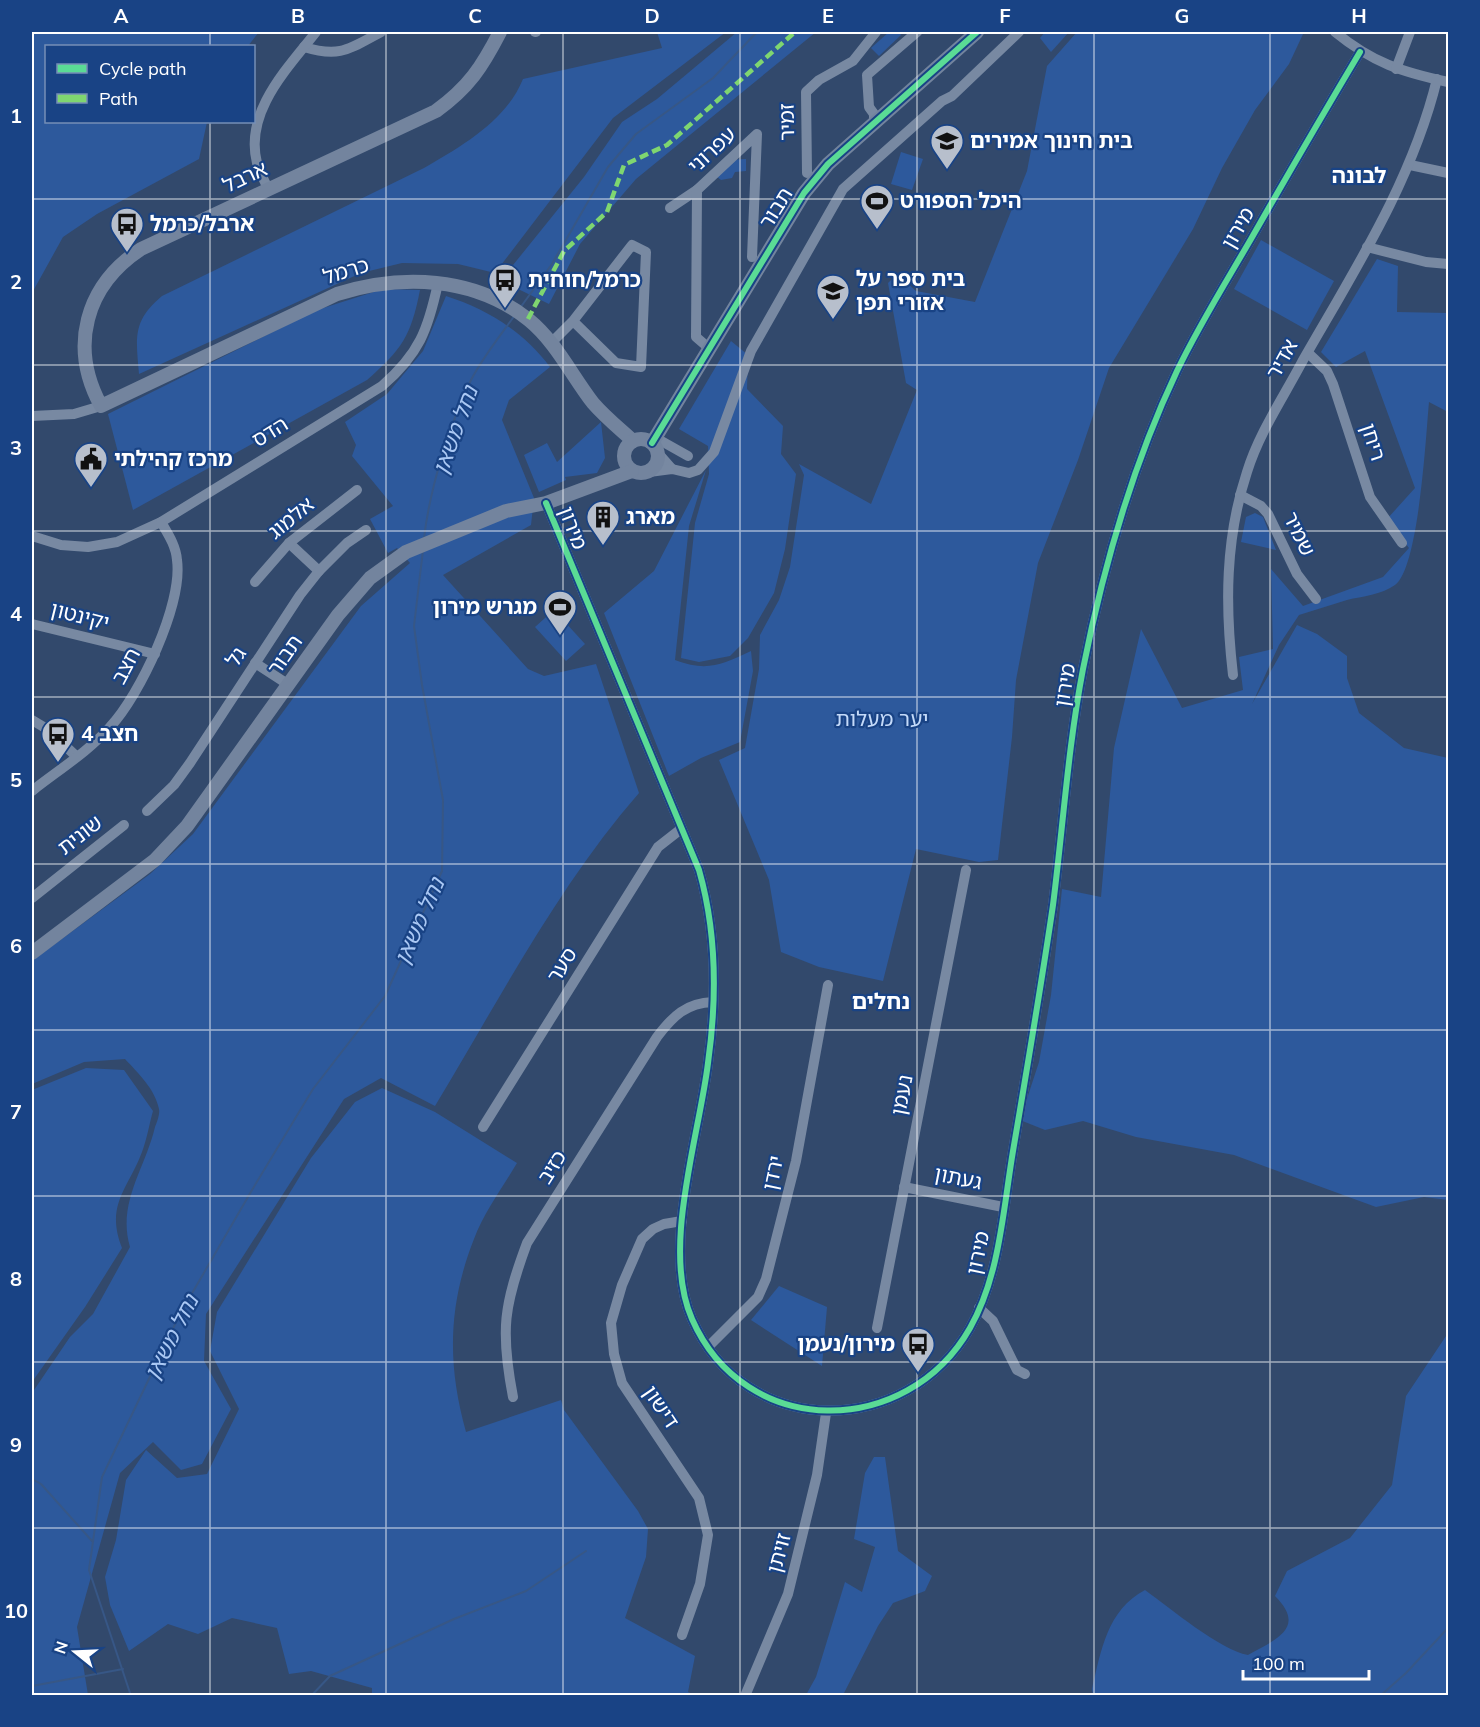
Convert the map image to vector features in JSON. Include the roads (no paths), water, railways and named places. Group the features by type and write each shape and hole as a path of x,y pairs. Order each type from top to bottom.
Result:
{"street":[{"path":"268,189 257,164 254,135 260,113 271,92 316,32"},
{"path":"304,47 326,54 347,50 381,32"},
{"name":"ארבל","path":"101,406 90,386 84,346 86,326 108,277 124,260 141,249 435,111 458,95 473,80 500,32"},
{"name":"זמיר","path":"807,173 806,92 819,80 854,61 876,32"},
{"path":"867,75 917,32"},
{"name":"תבור","path":"655,444 804,193 828,164 977,32"},
{"path":"1335,32 1348,36 1360,52 1396,69 1443,80"},
{"path":"1396,69 1410,32"},
{"path":"687,456 643,439 633,441 624,453 625,464 633,471 672,469 689,473 698,470 714,452 751,351 843,189 942,101 952,96 1016,35"},
{"name":"מירון","path":"546,503 699,870 708,902 713,941 713,1002 709,1059 682,1221 680,1267 691,1317 708,1347 736,1378 761,1394 790,1406 826,1413 880,1402 927,1378 948,1357 970,1329 994,1271 1052,909 1083,671 1109,558 1136,474 1176,373 1214,302 1360,52"},
{"path":"854,61 867,75 869,107 874,114 874,122"},
{"name":"אדיר","path":"1233,675 1229,634 1229,552 1247,470 1264,431 1410,165 1443,80"},
{"name":"עפרוני","path":"710,349 696,337 697,190 758,134 753,257"},
{"path":"1410,165 1449,173"},
{"path":"669,208 697,190"},
{"path":"551,344 573,321 632,245 646,252 641,368 616,363 573,321"},
{"path":"1367,247 1416,260 1449,264"},
{"name":"כרמל","path":"32,416 75,414 101,406 337,294 371,283 395,281 438,283 483,293 528,320 551,344 594,404 633,441"},
{"name":"הדס","path":"32,536 62,545 88,547 117,542 161,522 388,381 402,369 418,348 430,324 438,283"},
{"name":"ריחן","path":"1308,353 1327,371 1371,497 1402,543"},
{"path":"655,444 672,469"},
{"path":"649,471 656,464 655,444"},
{"name":"תבור","path":"32,953 155,860 187,826 338,615 370,578 406,552 506,511 546,503 633,471"},
{"name":"אלמוג","path":"255,582 289,543 357,490"},
{"name":"שמיר","path":"1240,495 1261,506 1268,514 1287,556 1316,599"},
{"name":"חצב","path":"32,791 110,728 143,682 155,654 177,579 177,560 172,542 161,522"},
{"name":"גל","path":"147,811 180,778 318,571 347,543 366,530"},
{"path":"289,543 318,571"},
{"name":"יקינטון","path":"32,624 155,654"},
{"path":"255,663 289,685"},
{"path":"32,720 48,729 76,756"},
{"name":"שונית","path":"32,898 124,825"},
{"name":"סער","path":"483,1127 658,847 681,830"},
{"name":"נעמן","path":"877,1328 966,870"},
{"name":"ירדן","path":"708,1347 758,1297 766,1279 796,1161 828,985"},
{"name":"כזיב","path":"513,1396 505,1354 505,1315 513,1281 527,1243 668,1023 687,1006 713,1002"},
{"name":"געתון","path":"904,1187 1003,1207"},
{"name":"דישון","path":"682,1221 658,1226 642,1239 622,1286 611,1323 614,1354 622,1383 699,1498 706,1526 708,1535 700,1584 682,1635"},
{"path":"979,1308 993,1322 1017,1370 1025,1374"},
{"name":"זויתן","path":"745,1695 788,1594 817,1475 826,1413"}],"waterway":[{"name":"נחל משאן","path":"520,308 552,264 608,167 636,134 713,78 757,32"},
{"name":"נחל משאן","path":"424,538 436,478 463,398 481,363 515,315"},
{"name":"נחל משאן","path":"131,1696 89,1570 102,1477 180,1314 313,1089 385,996 442,871 443,800 422,685 414,626 423,550"},
{"path":"32,1479 41,1484 92,1541"},
{"path":"311,1696 330,1676 454,1619 526,1591 586,1551"},
{"path":"1380,1696 1406,1673 1448,1628"},
{"path":"32,1686 123,1669"}],"place":[{"name":"בית חינוך אמירים","path":"947,170"},
{"name":"היכל הספורט","path":"877,230"},
{"name":"ארבל/כרמל","path":"127,253"},
{"name":"כרמל/חוחית","path":"505,309"},
{"name":"בית ספר על אזורי תפן","path":"833,320"},
{"name":"מרכז קהילתי","path":"91,488"},
{"name":"מארג","path":"603,546"},
{"name":"מגרש מירון","path":"560,636"},
{"name":"חצב 4","path":"58,763"},
{"name":"מירון/נעמן","path":"918,1373"}],"district":[{"name":"לבונה","path":"1359,175"},
{"name":"נחלים","path":"881,1001"}],"park label":[{"name":"יער מעלות","path":"882,719"}]}
